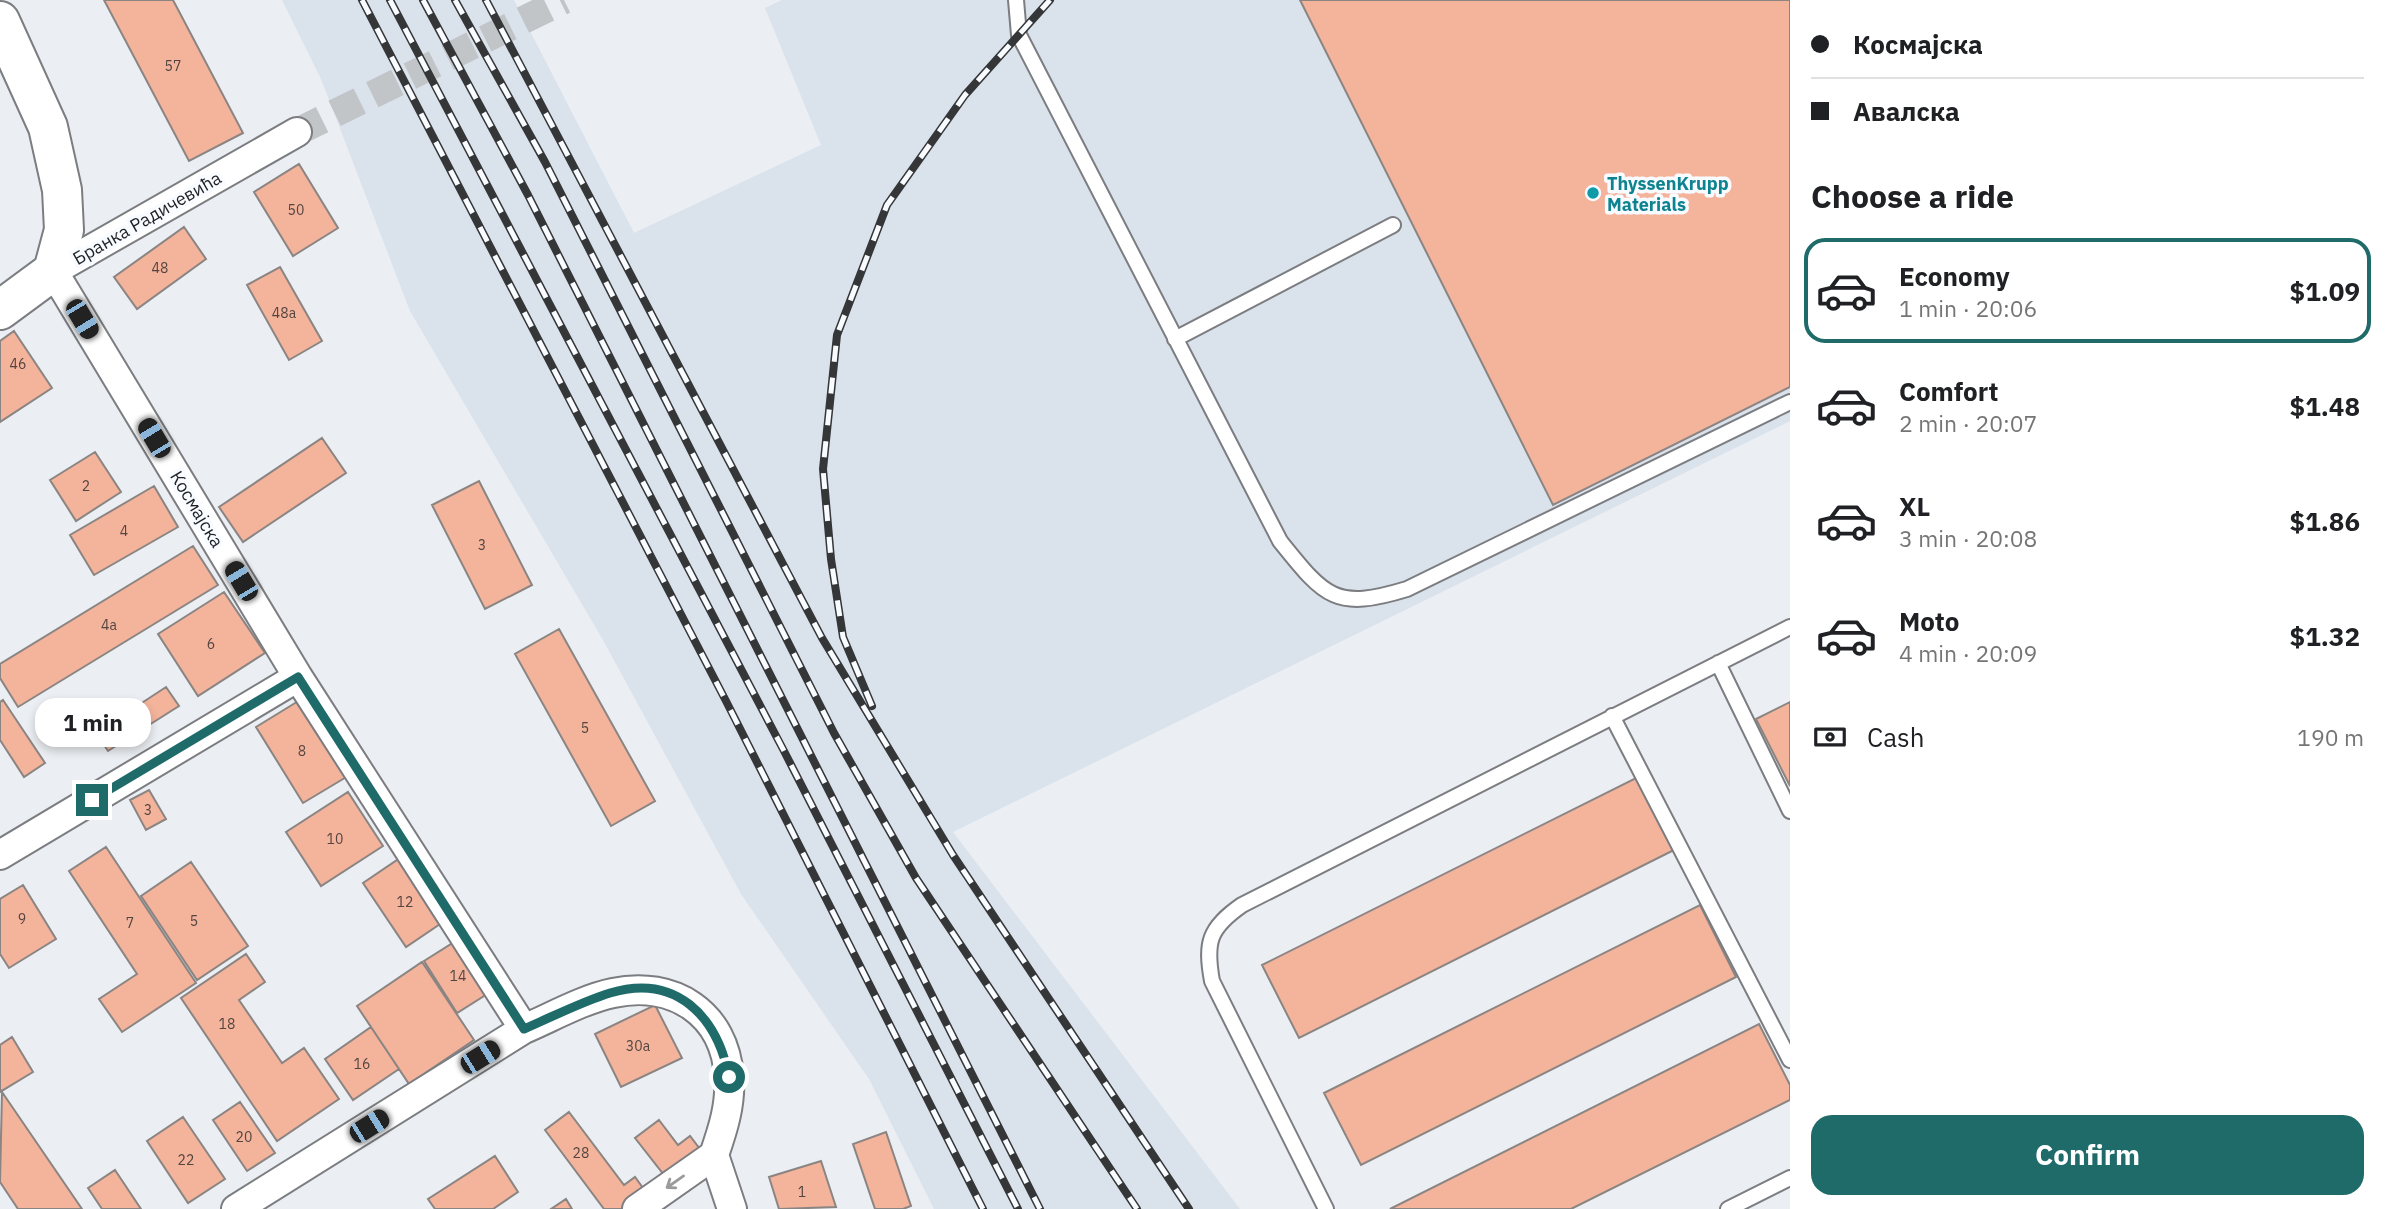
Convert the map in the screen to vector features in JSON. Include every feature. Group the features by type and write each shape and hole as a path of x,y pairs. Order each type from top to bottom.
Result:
{"street":[{"path":"0,21 48,127 60,178 64,230 53,271"},
{"name":"Бранка Радичевића","path":"0,310 53,271 297,132"},
{"name":"Космајска","path":"53,271 298,677 524,1029"},
{"path":"0,855 298,677"},
{"path":"236,1209 524,1029 612,993 644,990 663,992 695,1006 724,1050 729,1077 727,1118 714,1155 637,1209"},
{"path":"714,1155 732,1209"}],"lane":[{"path":"1017,0 1019,35 1280,541 1304,571 1336,598 1369,601 1407,589 1790,402"},
{"path":"1175,339 1393,225"},
{"path":"1326,1209 1212,981 1207,955 1212,935 1222,919 1242,905 1790,626"},
{"path":"1718,663 1790,811"},
{"path":"1612,716 1790,1060"},
{"path":"1728,1209 1790,1178"}],"shaded area":[{"path":"282,0 514,0 634,233 821,145 765,8 782,0 1790,0 1790,421 953,832 1240,1209 934,1209 869,1079 741,894 603,640 410,311 321,79"}],"building":[{"path":"104,0 173,0 243,133 189,161"},
{"name":"ThyssenKrupp Materials","path":"1300,0 1790,0 1790,387 1553,505"},
{"path":"299,164 338,228 293,256 254,192"},
{"path":"184,227 206,259 137,309 114,277"},
{"path":"280,267 322,341 289,360 247,285"},
{"path":"14,331 52,388 0,422 0,341"},
{"path":"322,438 346,473 243,542 219,507"},
{"path":"95,452 121,492 76,521 50,480"},
{"path":"479,481 532,585 485,609 432,505"},
{"path":"154,486 178,527 94,575 70,535"},
{"path":"193,546 218,585 18,707 0,678 0,664"},
{"path":"224,592 265,653 198,696 158,634"},
{"path":"559,629 655,801 611,826 515,654"},
{"path":"166,687 179,706 108,751 96,733"},
{"path":"3,700 45,763 24,777 0,740 0,702"},
{"path":"300,700 348,776 303,803 256,727"},
{"path":"1790,702 1790,786 1756,719"},
{"path":"1638,777 1674,850 1299,1038 1262,965"},
{"path":"149,790 166,819 146,830 130,800"},
{"path":"348,792 383,846 321,886 286,832"},
{"path":"106,847 196,983 122,1032 99,999 137,974 69,871"},
{"path":"403,856 446,920 406,947 363,883"},
{"path":"191,862 248,946 197,980 141,896"},
{"path":"23,885 56,939 9,968 0,954 0,899"},
{"path":"1700,905 1736,977 1361,1165 1324,1093"},
{"path":"459,939 492,991 457,1013 424,961"},
{"path":"246,954 265,982 239,1000 282,1063 304,1048 339,1099 277,1141 181,998"},
{"path":"422,962 474,1040 409,1084 357,1006"},
{"path":"655,1005 682,1058 621,1087 595,1034"},
{"path":"1759,1024 1790,1085 1790,1100 1571,1209 1390,1209"},
{"path":"371,1027 399,1069 353,1100 325,1059"},
{"path":"12,1037 33,1072 0,1092 0,1045"},
{"path":"2,1092 82,1209 18,1209 0,1182"},
{"path":"240,1102 275,1153 247,1171 213,1120"},
{"path":"569,1112 624,1185 635,1177 648,1195 629,1209 604,1209 545,1130"},
{"path":"183,1117 225,1179 188,1203 147,1141"},
{"path":"659,1120 678,1145 690,1136 703,1153 668,1180 635,1138"},
{"path":"886,1132 911,1206 903,1209 875,1209 853,1144"},
{"path":"495,1156 518,1192 493,1209 435,1209 428,1199"},
{"path":"821,1161 836,1207 779,1209 769,1177"},
{"path":"115,1170 141,1209 102,1209 88,1188"},
{"path":"566,1199 572,1209 551,1209"}],"tunnel":[{"path":"297,132 564,0"}],"railway":[{"path":"362,0 726,701 983,1209"},
{"path":"390,0 784,751 1018,1209"},
{"path":"423,0 528,195 1040,1209"},
{"path":"455,0 545,162 834,733 916,878 1137,1209"},
{"path":"486,0 822,638 953,855 1189,1209"},
{"path":"872,706 843,637 831,559 823,469 837,335 887,205 965,95 1050,0"}],"place":[{"name":"ThyssenKrupp Materials","path":"1593,193"}],"route":[{"path":"92,800 298,677 524,1029 612,993 644,990 673,994 695,1006 712,1028 724,1050 729,1077"}]}
